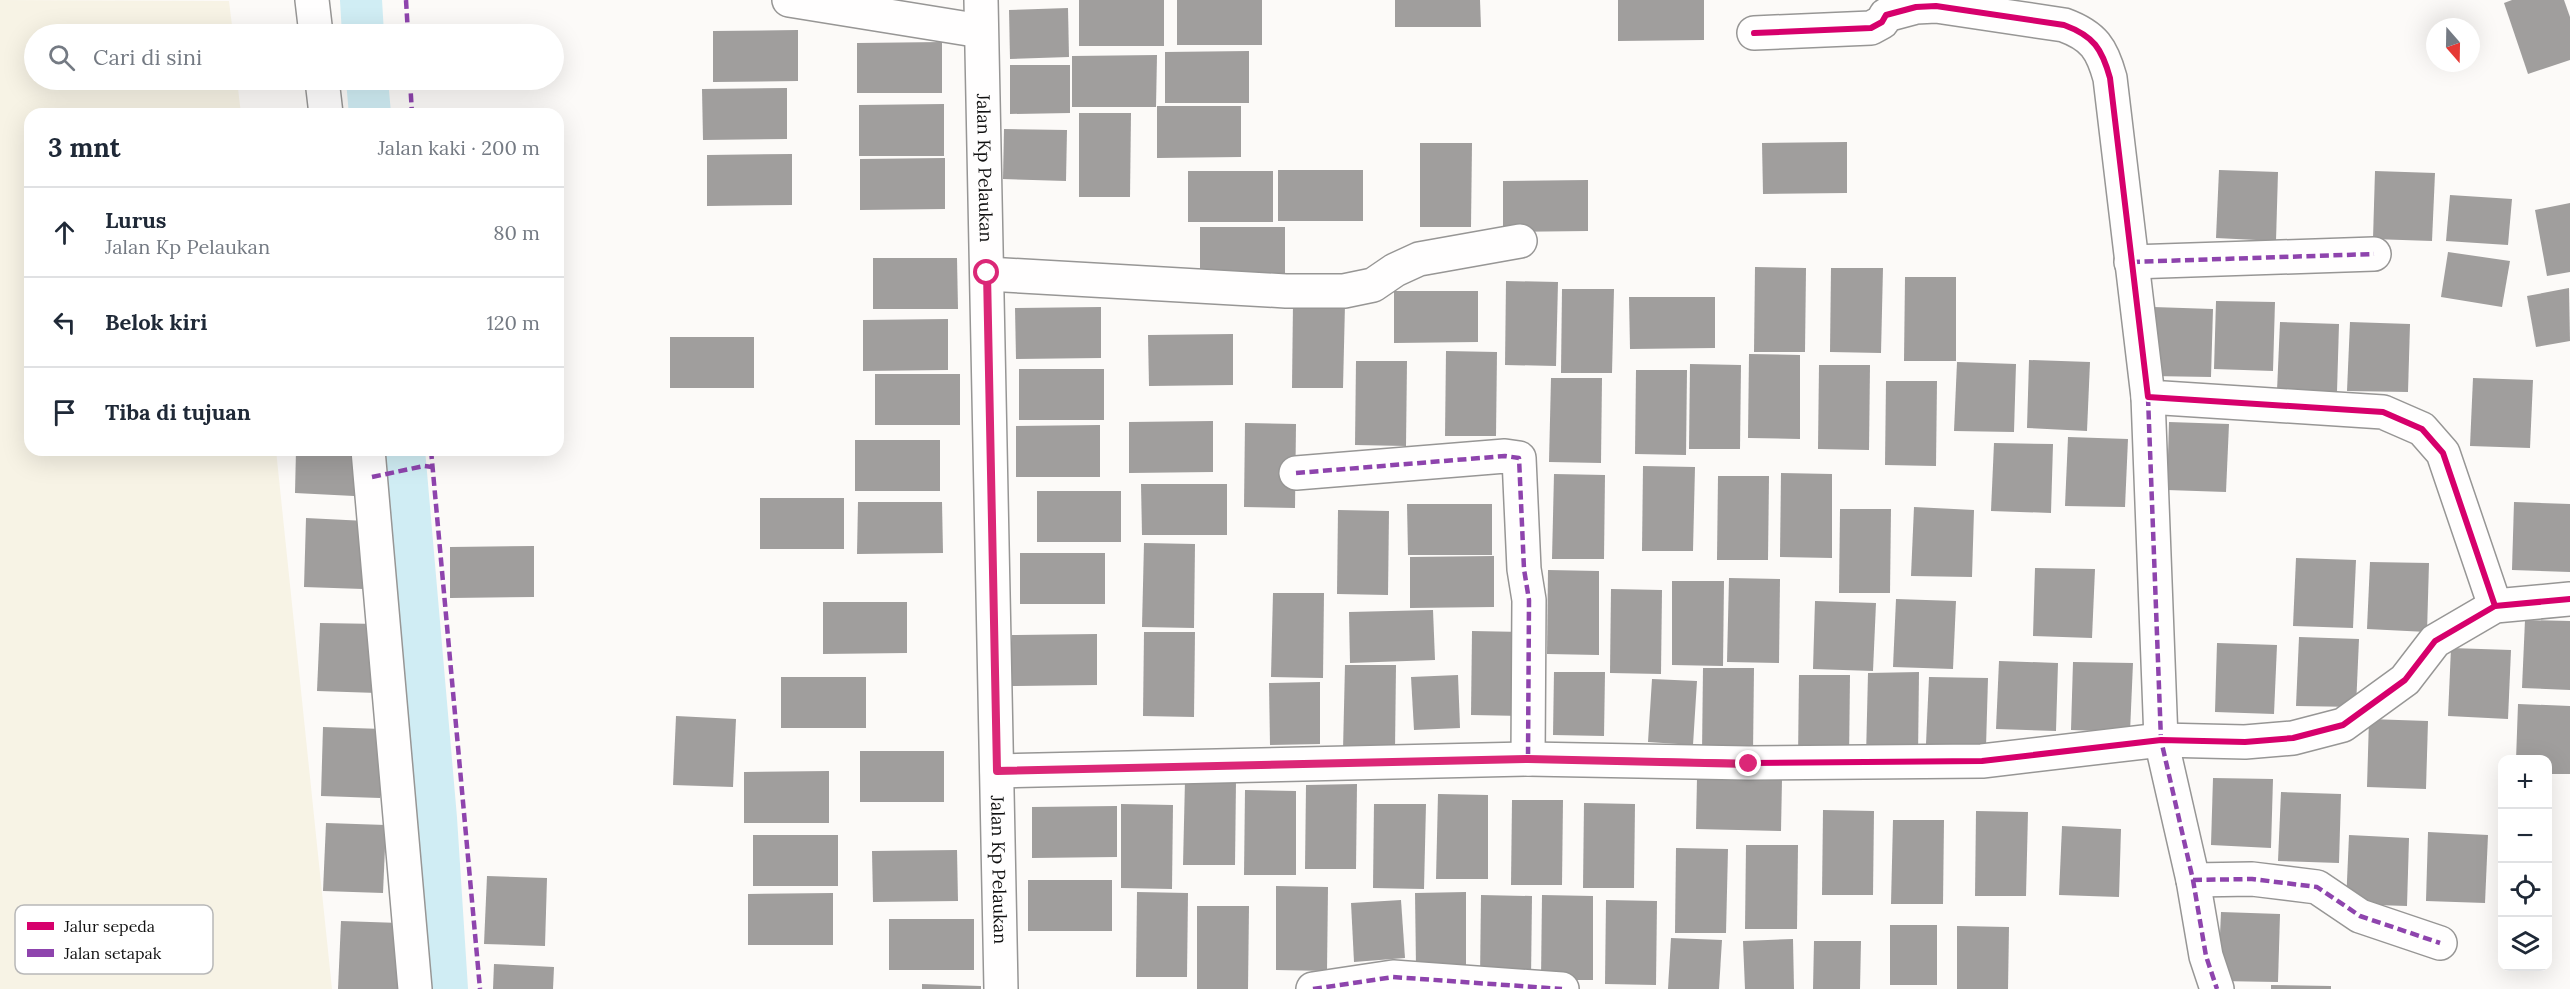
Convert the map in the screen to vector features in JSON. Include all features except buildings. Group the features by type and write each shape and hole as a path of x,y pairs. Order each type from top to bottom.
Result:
{"street":[{"path":"312,0 315,24"},
{"path":"789,0 981,16"},
{"path":"1754,33 1871,28 1882,22 1886,15 1916,7 1936,6 2064,25 2077,30 2103,52 2110,78 2148,397 2161,741 2193,880 2206,956 2217,989"},
{"name":"Jalan Kp Pelaukan","path":"981,16 1001,989"},
{"path":"323,90 325,108"},
{"path":"987,273 1287,291 1344,291 1373,285 1395,270 1419,260 1520,241"},
{"path":"2131,262 2374,254"},
{"path":"2148,397 2383,412 2422,429 2443,453 2495,606"},
{"path":"369,456 415,989"},
{"path":"1296,473 1505,456 1519,458 1524,569 1529,600 1528,759"},
{"path":"997,771 1528,759 1749,764 1982,761 2161,741 2245,742 2283,739 2343,725 2405,680 2435,641 2495,606 2570,599"},
{"path":"2193,880 2252,879 2317,887 2360,916 2440,943"},
{"path":"1312,989 1393,977 1562,989"}],"shaded area":[{"path":"0,0 229,1 232,24 24,24 24,90 238,90 240,108 24,108 24,456 277,456 332,989 0,989"}],"waterway":[{"path":"361,0 362,24"},
{"path":"368,90 369,108"},
{"path":"405,456 436,818 447,989"}],"marked path":[{"path":"406,0 407,24"},
{"path":"411,90 412,108"},
{"path":"2131,262 2374,254"},
{"path":"2148,397 2161,740 2193,880 2206,956 2217,989"},
{"path":"432,456 480,989"},
{"path":"1296,473 1505,456 1519,458 1524,569 1529,600 1528,759"},
{"path":"372,477 424,466 432,467"},
{"path":"2193,880 2252,879 2317,887 2360,916 2440,943"},
{"path":"1313,989 1393,977 1562,989"}],"cycle path":[{"path":"1754,33 1871,28 1882,22 1886,15 1916,7 1936,6 2064,25 2090,39 2100,51 2110,78 2148,397 2383,412 2422,429 2443,453 2495,606"},
{"path":"997,771 1528,759 1749,763 1982,761 2161,740 2245,742 2293,738 2343,725 2405,680 2435,641 2495,606 2570,599"}],"route":[{"path":"987,273 997,771 1528,759 1749,764"}]}
